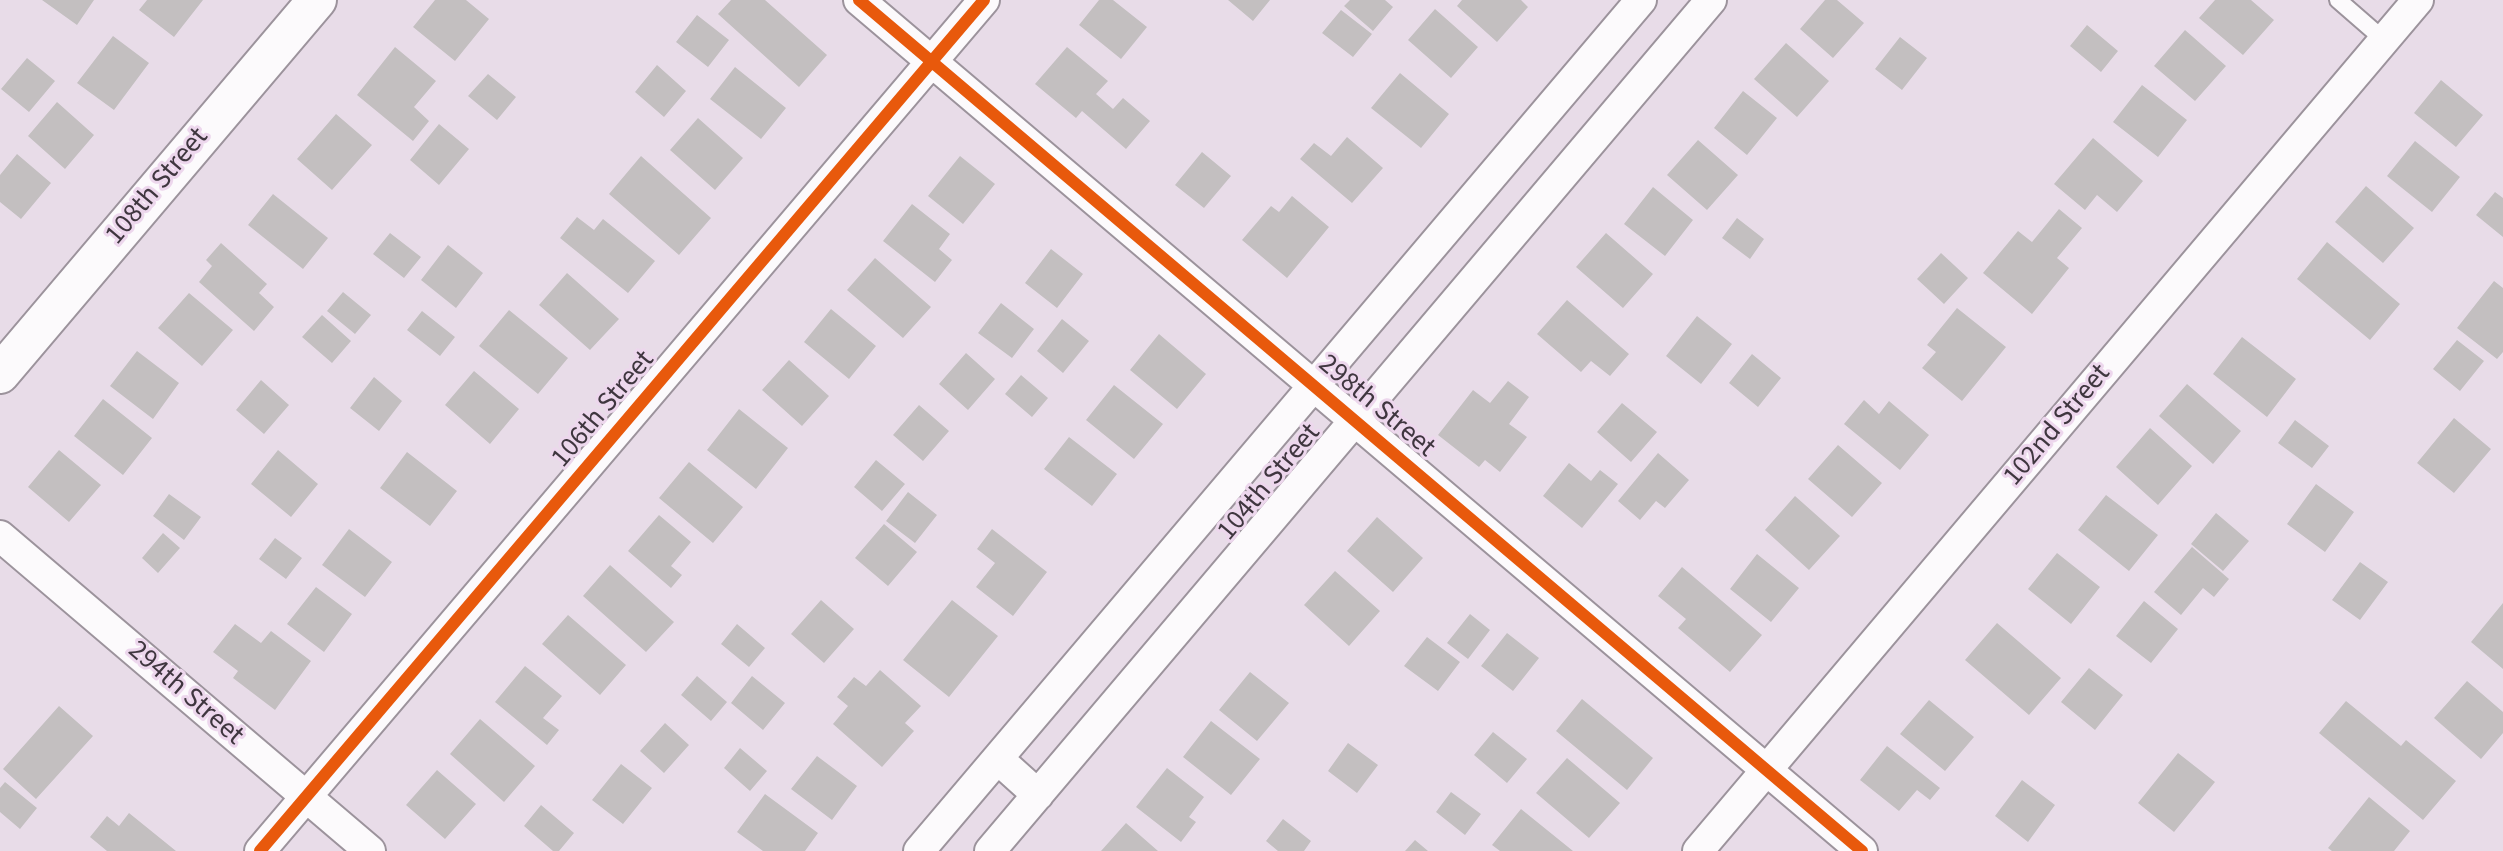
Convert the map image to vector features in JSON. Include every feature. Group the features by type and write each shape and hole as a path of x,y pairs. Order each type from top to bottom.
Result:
{"street":[{"name":"108th Street","path":"0,374 317,0"},
{"name":"298th Street","path":"859,0 1862,851"},
{"name":"106th Street","path":"260,851 984,0"},
{"name":"104th Street","path":"919,851 1641,0"},
{"name":"104th Street","path":"990,851 1711,0"},
{"name":"102nd Street","path":"1698,851 2418,0"},
{"name":"294th Street","path":"0,536 370,851"},
{"path":"998,759 1038,795"}],"lane":[{"path":"2338,0 2384,40"}],"building":[{"path":"42,0 94,0 77,25"},
{"path":"147,0 203,0 174,37 139,10"},
{"path":"435,0 466,0 489,19 455,61 413,27"},
{"path":"731,0 765,0 827,55 799,87 718,14"},
{"path":"1099,0 1113,0 1147,27 1121,59 1079,25"},
{"path":"1228,0 1270,0 1253,21"},
{"path":"1350,0 1385,0 1393,7 1373,31 1344,6"},
{"path":"1462,0 1521,0 1528,7 1497,42 1457,6"},
{"path":"1825,0 1837,0 1864,23 1833,58 1800,29"},
{"path":"2215,0 2251,0 2274,20 2243,55 2199,18"},
{"path":"1435,9 1478,47 1451,78 1408,40"},
{"path":"1341,10 1372,34 1353,57 1322,33"},
{"path":"697,15 729,40 708,67 676,42"},
{"path":"2087,25 2118,51 2101,72 2070,46"},
{"path":"2185,30 2226,66 2195,101 2154,66"},
{"path":"113,36 149,63 114,110 77,83"},
{"path":"1900,37 1927,58 1902,90 1875,69"},
{"path":"1786,43 1829,81 1797,117 1754,79"},
{"path":"395,47 436,81 414,107 429,121 413,141 357,95"},
{"path":"1067,47 1108,81 1096,94 1113,109 1123,98 1150,121 1126,149 1082,111 1076,118 1035,84"},
{"path":"27,58 55,81 29,112 1,89"},
{"path":"657,65 686,91 664,117 635,92"},
{"path":"735,67 786,108 761,139 710,99"},
{"path":"1400,73 1449,114 1421,148 1371,108"},
{"path":"488,74 516,97 497,120 468,96"},
{"path":"2441,80 2483,115 2456,147 2414,113"},
{"path":"2142,85 2187,120 2158,157 2113,122"},
{"path":"1743,91 1777,118 1747,155 1714,128"},
{"path":"57,102 94,135 65,169 28,136"},
{"path":"336,114 372,145 332,190 297,159"},
{"path":"698,118 743,158 715,190 670,150"},
{"path":"439,124 469,149 439,185 410,160"},
{"path":"1347,137 1383,168 1352,203 1300,159 1314,143 1331,156"},
{"path":"2093,138 2143,181 2117,212 2097,195 2085,210 2054,184"},
{"path":"1698,140 1738,175 1707,210 1667,175"},
{"path":"2415,141 2460,177 2432,212 2387,176"},
{"path":"1202,152 1231,176 1204,208 1175,185"},
{"path":"17,154 51,183 21,219 0,202 0,175"},
{"path":"641,156 711,218 679,255 609,194"},
{"path":"960,156 995,184 963,224 928,196"},
{"path":"2366,186 2414,228 2383,263 2335,222"},
{"path":"1653,187 1693,220 1665,256 1624,224"},
{"path":"2495,192 2503,198 2503,237 2476,215"},
{"path":"273,194 328,238 303,269 248,225"},
{"path":"1292,196 1329,227 1287,278 1242,240 1271,206 1279,212"},
{"path":"912,204 950,234 939,249 952,260 935,282 883,241"},
{"path":"2059,209 2082,228 2057,258 2069,268 2032,314 1983,273 2018,231 2032,242"},
{"path":"577,217 594,230 603,219 655,261 628,293 560,238"},
{"path":"1737,218 1764,239 1750,259 1722,238"},
{"path":"390,233 421,257 404,278 373,254"},
{"path":"1606,233 1653,274 1623,308 1576,267"},
{"path":"2327,242 2400,304 2370,340 2297,279"},
{"path":"221,243 267,284 259,293 274,307 254,331 199,282 212,266 206,260"},
{"path":"448,245 483,273 456,308 421,280"},
{"path":"1051,249 1083,274 1057,308 1025,283"},
{"path":"1941,253 1968,278 1944,304 1917,279"},
{"path":"875,258 931,307 903,338 847,290"},
{"path":"567,273 619,319 590,350 539,305"},
{"path":"2494,281 2503,288 2503,352 2497,359 2457,328"},
{"path":"343,292 371,315 355,334 327,311"},
{"path":"189,293 233,330 202,366 158,328"},
{"path":"1567,300 1629,354 1610,376 1591,361 1581,372 1537,334"},
{"path":"1001,303 1034,329 1012,358 978,333"},
{"path":"1957,308 2006,347 1962,401 1922,368 1936,352 1927,345"},
{"path":"831,309 876,346 849,379 804,342"},
{"path":"509,310 568,358 538,394 479,346"},
{"path":"422,311 455,337 440,356 407,330"},
{"path":"322,315 351,341 332,363 302,337"},
{"path":"1697,316 1732,344 1701,384 1666,356"},
{"path":"1062,319 1089,341 1063,373 1037,351"},
{"path":"1159,334 1206,374 1177,409 1130,370"},
{"path":"2242,337 2296,379 2267,417 2213,374"},
{"path":"2457,340 2484,361 2460,391 2433,369"},
{"path":"137,351 179,383 153,419 110,386"},
{"path":"966,353 995,379 968,410 939,384"},
{"path":"1752,354 1781,378 1758,407 1729,383"},
{"path":"789,360 829,396 802,426 762,390"},
{"path":"474,371 519,409 490,444 445,405"},
{"path":"1021,375 1048,398 1032,417 1005,394"},
{"path":"374,377 402,401 379,431 350,408"},
{"path":"261,380 289,405 264,434 236,410"},
{"path":"1508,381 1529,397 1509,424 1527,437 1500,472 1485,460 1479,467 1438,435 1473,390 1490,403"},
{"path":"2187,384 2241,431 2213,464 2159,416"},
{"path":"1114,385 1163,424 1134,459 1086,420"},
{"path":"103,399 152,438 123,475 74,436"},
{"path":"1864,400 1879,414 1889,401 1929,435 1900,470 1844,424"},
{"path":"1622,403 1657,432 1631,462 1597,432"},
{"path":"919,405 949,431 923,461 893,435"},
{"path":"739,409 788,448 756,489 707,450"},
{"path":"2454,418 2491,449 2454,493 2417,463"},
{"path":"2295,420 2329,446 2312,468 2278,443"},
{"path":"2150,428 2192,466 2158,505 2116,467"},
{"path":"1069,437 1117,474 1092,506 1044,469"},
{"path":"1838,445 1882,483 1852,517 1808,479"},
{"path":"59,450 101,485 69,522 28,487"},
{"path":"278,450 318,484 291,517 251,484"},
{"path":"407,452 457,491 430,526 380,488"},
{"path":"1658,453 1689,480 1665,508 1656,501 1640,520 1618,501"},
{"path":"876,460 905,484 882,511 854,487"},
{"path":"689,462 743,507 713,543 659,498"},
{"path":"1569,463 1591,481 1600,470 1618,484 1582,528 1543,496"},
{"path":"2316,484 2354,512 2325,552 2287,524"},
{"path":"908,492 937,515 915,543 886,521"},
{"path":"169,494 201,517 184,540 153,516"},
{"path":"2106,495 2158,535 2129,571 2078,530"},
{"path":"1795,496 1840,536 1809,570 1765,530"},
{"path":"2216,513 2249,541 2223,571 2191,544"},
{"path":"659,515 691,542 671,566 682,575 671,588 628,551"},
{"path":"1377,517 1423,558 1393,592 1347,551"},
{"path":"884,524 917,552 888,586 855,558"},
{"path":"349,529 392,562 365,597 322,565"},
{"path":"992,529 1047,572 1013,616 976,587 995,563 977,549"},
{"path":"163,533 180,548 158,573 142,558"},
{"path":"275,538 302,558 286,579 259,559"},
{"path":"2192,547 2229,579 2214,597 2203,588 2181,615 2154,592"},
{"path":"2057,553 2100,587 2071,624 2028,589"},
{"path":"1757,554 1799,588 1771,622 1730,589"},
{"path":"2360,562 2388,582 2360,620 2332,600"},
{"path":"610,565 674,622 646,652 583,596"},
{"path":"1682,567 1762,635 1730,672 1678,628 1686,619 1658,596"},
{"path":"1335,571 1380,611 1349,646 1304,605"},
{"path":"316,587 352,614 324,652 287,624"},
{"path":"821,600 854,629 824,663 791,634"},
{"path":"952,600 998,636 949,697 903,660"},
{"path":"2144,601 2178,629 2151,663 2116,636"},
{"path":"2503,603 2503,669 2471,642"},
{"path":"1470,614 1490,630 1468,659 1447,643"},
{"path":"568,615 626,665 600,695 542,644"},
{"path":"1997,623 2061,678 2029,715 1965,660"},
{"path":"235,624 261,643 271,631 311,661 275,710 233,678 238,671 213,652"},
{"path":"737,624 765,648 749,667 721,644"},
{"path":"1507,633 1539,658 1513,691 1481,666"},
{"path":"1427,637 1460,662 1438,691 1404,666"},
{"path":"525,666 562,696 543,718 559,730 547,745 495,702"},
{"path":"2089,668 2123,695 2095,730 2061,702"},
{"path":"880,670 921,706 905,723 914,731 882,767 833,724 848,706 837,697 854,677 866,686"},
{"path":"1250,672 1289,703 1257,741 1219,710"},
{"path":"697,676 727,702 711,721 681,695"},
{"path":"752,676 785,703 763,730 731,703"},
{"path":"2467,681 2503,712 2503,733 2481,759 2434,718"},
{"path":"1582,699 1653,758 1627,790 1556,731"},
{"path":"1929,700 1974,737 1945,771 1900,734"},
{"path":"2346,701 2401,746 2406,740 2456,781 2423,820 2319,733"},
{"path":"59,706 93,736 36,799 3,769"},
{"path":"480,719 535,766 504,802 450,754"},
{"path":"1211,721 1260,759 1231,795 1183,757"},
{"path":"665,723 689,745 664,773 640,751"},
{"path":"1493,732 1527,759 1507,783 1474,755"},
{"path":"1348,743 1378,765 1357,793 1328,771"},
{"path":"1887,746 1940,788 1930,800 1917,790 1899,811 1860,780"},
{"path":"740,748 767,771 750,791 724,768"},
{"path":"2178,753 2215,782 2174,832 2138,803"},
{"path":"817,756 857,786 832,820 791,789"},
{"path":"1567,758 1620,803 1589,838 1536,793"},
{"path":"621,764 652,788 623,824 592,800"},
{"path":"1167,768 1204,797 1189,817 1196,822 1181,842 1136,807"},
{"path":"437,770 476,804 445,839 406,805"},
{"path":"2022,780 2055,805 2028,842 1995,816"},
{"path":"5,782 37,808 20,829 0,812 0,788"},
{"path":"1451,792 1481,814 1465,835 1436,812"},
{"path":"765,794 818,833 805,851 763,851 737,832"},
{"path":"2369,797 2410,831 2394,851 2332,851 2328,848"},
{"path":"541,805 574,833 559,851 553,851 524,826"},
{"path":"1521,809 1573,851 1500,851 1492,845"},
{"path":"129,813 176,851 107,851 90,837 107,816 119,826"},
{"path":"1283,819 1311,841 1304,851 1278,851 1266,841"},
{"path":"1126,823 1158,851 1101,851"},
{"path":"1415,840 1428,851 1405,851"}],"cycle path":[{"path":"859,0 1862,851"},
{"path":"260,851 984,0"}]}
